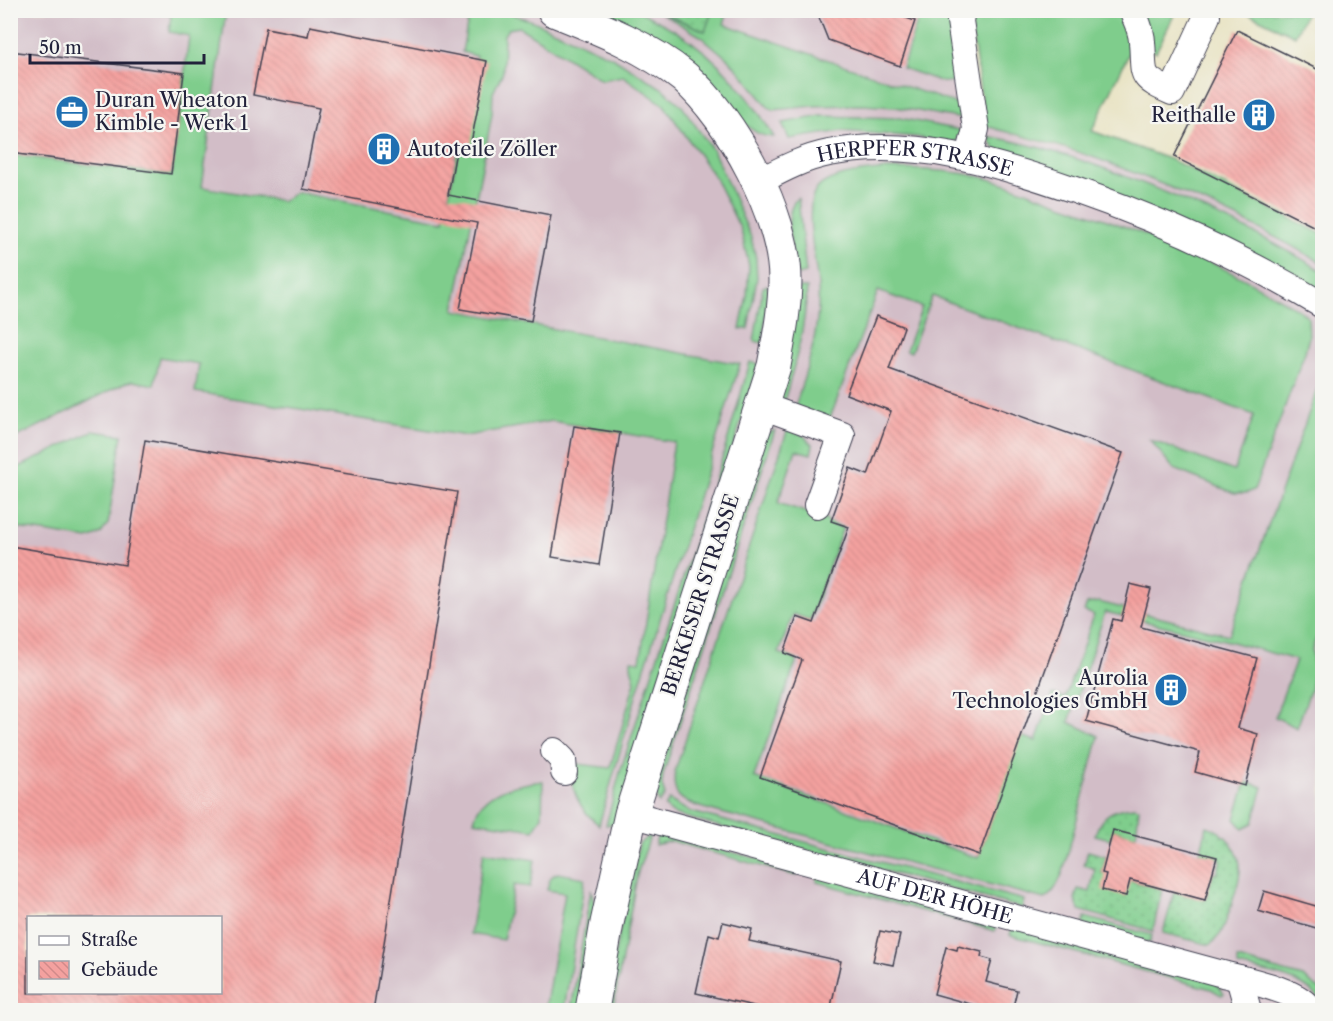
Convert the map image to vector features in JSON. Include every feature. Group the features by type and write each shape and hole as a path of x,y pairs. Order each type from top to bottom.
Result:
{"main road":[{"path":"554,10 627,41 684,77 706,98 736,141 758,182"},
{"name":"BERKESER STRASSE","path":"592,1011 607,923 631,814 774,366 785,280 777,232 758,182"}],"street":[{"path":"962,10 960,21 976,129 969,157"},
{"path":"1132,10 1143,39 1142,69 1152,83 1172,92 1208,16"},
{"name":"HERPFER STRASSE","path":"758,182 796,162 828,153 858,149 917,149 969,157 1062,185 1166,224 1249,263 1323,305"},
{"path":"762,406 842,435 817,505"},
{"name":"AUF DER HÖHE","path":"631,814 1239,978 1293,994 1308,1005 1310,1011"},
{"path":"1239,978 1248,1011"}],"shaded area":[{"path":"10,11 947,11 985,126 1095,158 1194,197 1276,236 1322,263 1322,1010 11,1010"}],"green space":[{"path":"157,11 226,11 202,187 283,201 296,192 444,221 476,56 462,52 469,14 454,11 503,11 535,22 614,58 663,89 682,106 714,152 751,237 756,258 757,278 748,329 740,329 747,295 749,266 741,230 714,176 664,105 623,76 602,80 519,27 508,29 504,35 503,72 493,93 492,114 454,310 740,364 636,696 599,825 586,812 577,797 572,781 571,763 610,768 635,682 631,660 640,661 674,442 552,421 466,436 195,392 199,364 160,357 154,385 133,381 125,383 11,440 11,155 172,175 189,36 169,32 171,15 156,13"},
{"path":"593,11 640,12 675,30 708,55 738,85 774,137 768,137 752,130 736,114"},
{"path":"658,11 705,31 712,11 728,11 724,24 960,105 964,119 895,107 862,105 773,110 767,106 729,60 702,37"},
{"path":"659,11 712,11 705,31"},
{"path":"929,11 947,11 952,27 961,83 942,82 902,68 918,19 928,16"},
{"path":"969,11 1176,11 1156,52 1134,43 1092,131 1172,160 1322,234 1322,263 1239,219 1154,181 1081,153 985,126"},
{"path":"1243,11 1307,11 1295,36"},
{"path":"821,116 900,118 964,131 952,145 917,137 842,131 789,139 782,123"},
{"path":"987,136 1038,147 1089,163 1188,202 1273,243 1322,271 1322,293 998,154"},
{"path":"889,169 961,173 1015,187 1187,252 1249,281 1308,316 1309,337 1305,352 1254,490 1247,493 1234,493 1174,469 1150,440 1234,471 1254,415 932,296 911,352 906,350 922,307 878,291 829,421 794,410 812,349 817,317 818,285 810,222 812,198 822,184 839,176"},
{"path":"798,197 806,273 797,275 789,224 793,205"},
{"path":"768,285 763,343 754,341 763,287"},
{"path":"798,288 807,288 804,319 783,405 776,393"},
{"path":"750,362 759,364 616,824 606,825 620,772 724,452"},
{"path":"1322,376 1322,624 1312,649 1314,671 1310,691 1297,728 1275,717 1296,660 1228,641 1105,612 1069,722 1099,736 1063,872 1048,897 1044,899 703,808 688,803 676,792 675,771 788,428 803,435 813,445 811,454 796,450 778,503 827,519 827,522 843,528 810,620 793,614 779,653 797,660 754,777 978,858 1020,736 1036,741 1053,694 1065,698 1094,615 1084,611 1087,604 1099,602 1229,635"},
{"path":"775,430 663,775 662,785 665,795 659,803 654,791 764,435"},
{"path":"93,431 122,435 108,524 101,534 88,539 11,527 11,471"},
{"path":"543,781 542,816 534,830 474,821 484,802 501,790"},
{"path":"1246,782 1263,787 1253,823 1243,828 1235,819"},
{"path":"669,800 688,811 1024,900 1022,908 674,814 665,807"},
{"path":"1139,808 1136,836 1113,830 1110,839 1095,835 1104,817 1120,809"},
{"path":"1207,826 1226,838 1235,850 1240,865 1227,919 1221,933 1210,945 1163,933 1174,892 1206,900 1213,873 1217,874 1221,859 1200,853"},
{"path":"658,834 799,869 797,876 671,841 655,845"},
{"path":"650,835 637,876 614,1003 604,1002 639,844"},
{"path":"1088,851 1106,856 1102,873 1162,889 1153,931 1079,910 1075,899 1078,889 1090,892 1095,869 1084,865"},
{"path":"484,852 535,860 530,887 514,885 503,940 470,934"},
{"path":"558,873 585,878 564,1010 545,1010 565,893 547,890 551,878"},
{"path":"818,874 997,923 995,931 817,882"},
{"path":"591,889 596,910 581,1010 571,1010"},
{"path":"1085,917 1152,935 1150,943 1083,925"},
{"path":"1012,927 1215,981 1224,994 1010,935"},
{"path":"1238,959 1303,977 1322,991 1322,1004 1315,995 1296,982 1238,966"}],"building":[{"path":"816,10 884,10 915,21 900,66 828,40"},
{"name":"Autoteile Zöller","path":"310,26 487,61 469,153 456,151 448,195 551,215 531,321 460,309 477,223 303,189 319,108 253,95 266,28 308,36"},
{"name":"Reithalle","path":"1237,30 1323,72 1323,231 1174,157"},
{"path":"10,51 184,73 171,174 10,153"},
{"path":"876,316 904,327 889,369 1123,453 979,855 760,777 802,660 784,653 797,617 814,623 849,527 831,521 850,468 868,475 891,411 846,394"},
{"path":"574,426 620,433 599,565 552,557"},
{"path":"145,440 457,492 373,1011 95,1011 79,1008 79,1011 10,1011 10,546 125,565"},
{"name":"Aurolia Technologies GmbH","path":"1130,584 1151,589 1141,627 1257,658 1238,728 1258,734 1245,786 1195,772 1200,752 1086,721 1113,619 1121,621"},
{"path":"1113,830 1217,857 1205,900 1130,880 1126,896 1102,890 1106,874 1102,873"},
{"path":"1264,891 1323,908 1323,930 1258,911"},
{"path":"723,922 752,929 749,941 841,961 830,1011 776,1011 696,993 709,934 719,937"},
{"path":"880,931 900,935 893,965 873,961"},
{"path":"958,946 982,952 981,957 992,960 986,982 1017,990 1012,1011 985,1011 985,1008 934,994 946,947 957,950"}],"place":[{"name":"Duran Wheaton Kimble - Werk 1","path":"72,112"},
{"name":"Reithalle","path":"1259,115"},
{"name":"Autoteile Zöller","path":"384,149"},
{"name":"Aurolia Technologies GmbH","path":"1171,690"}]}
